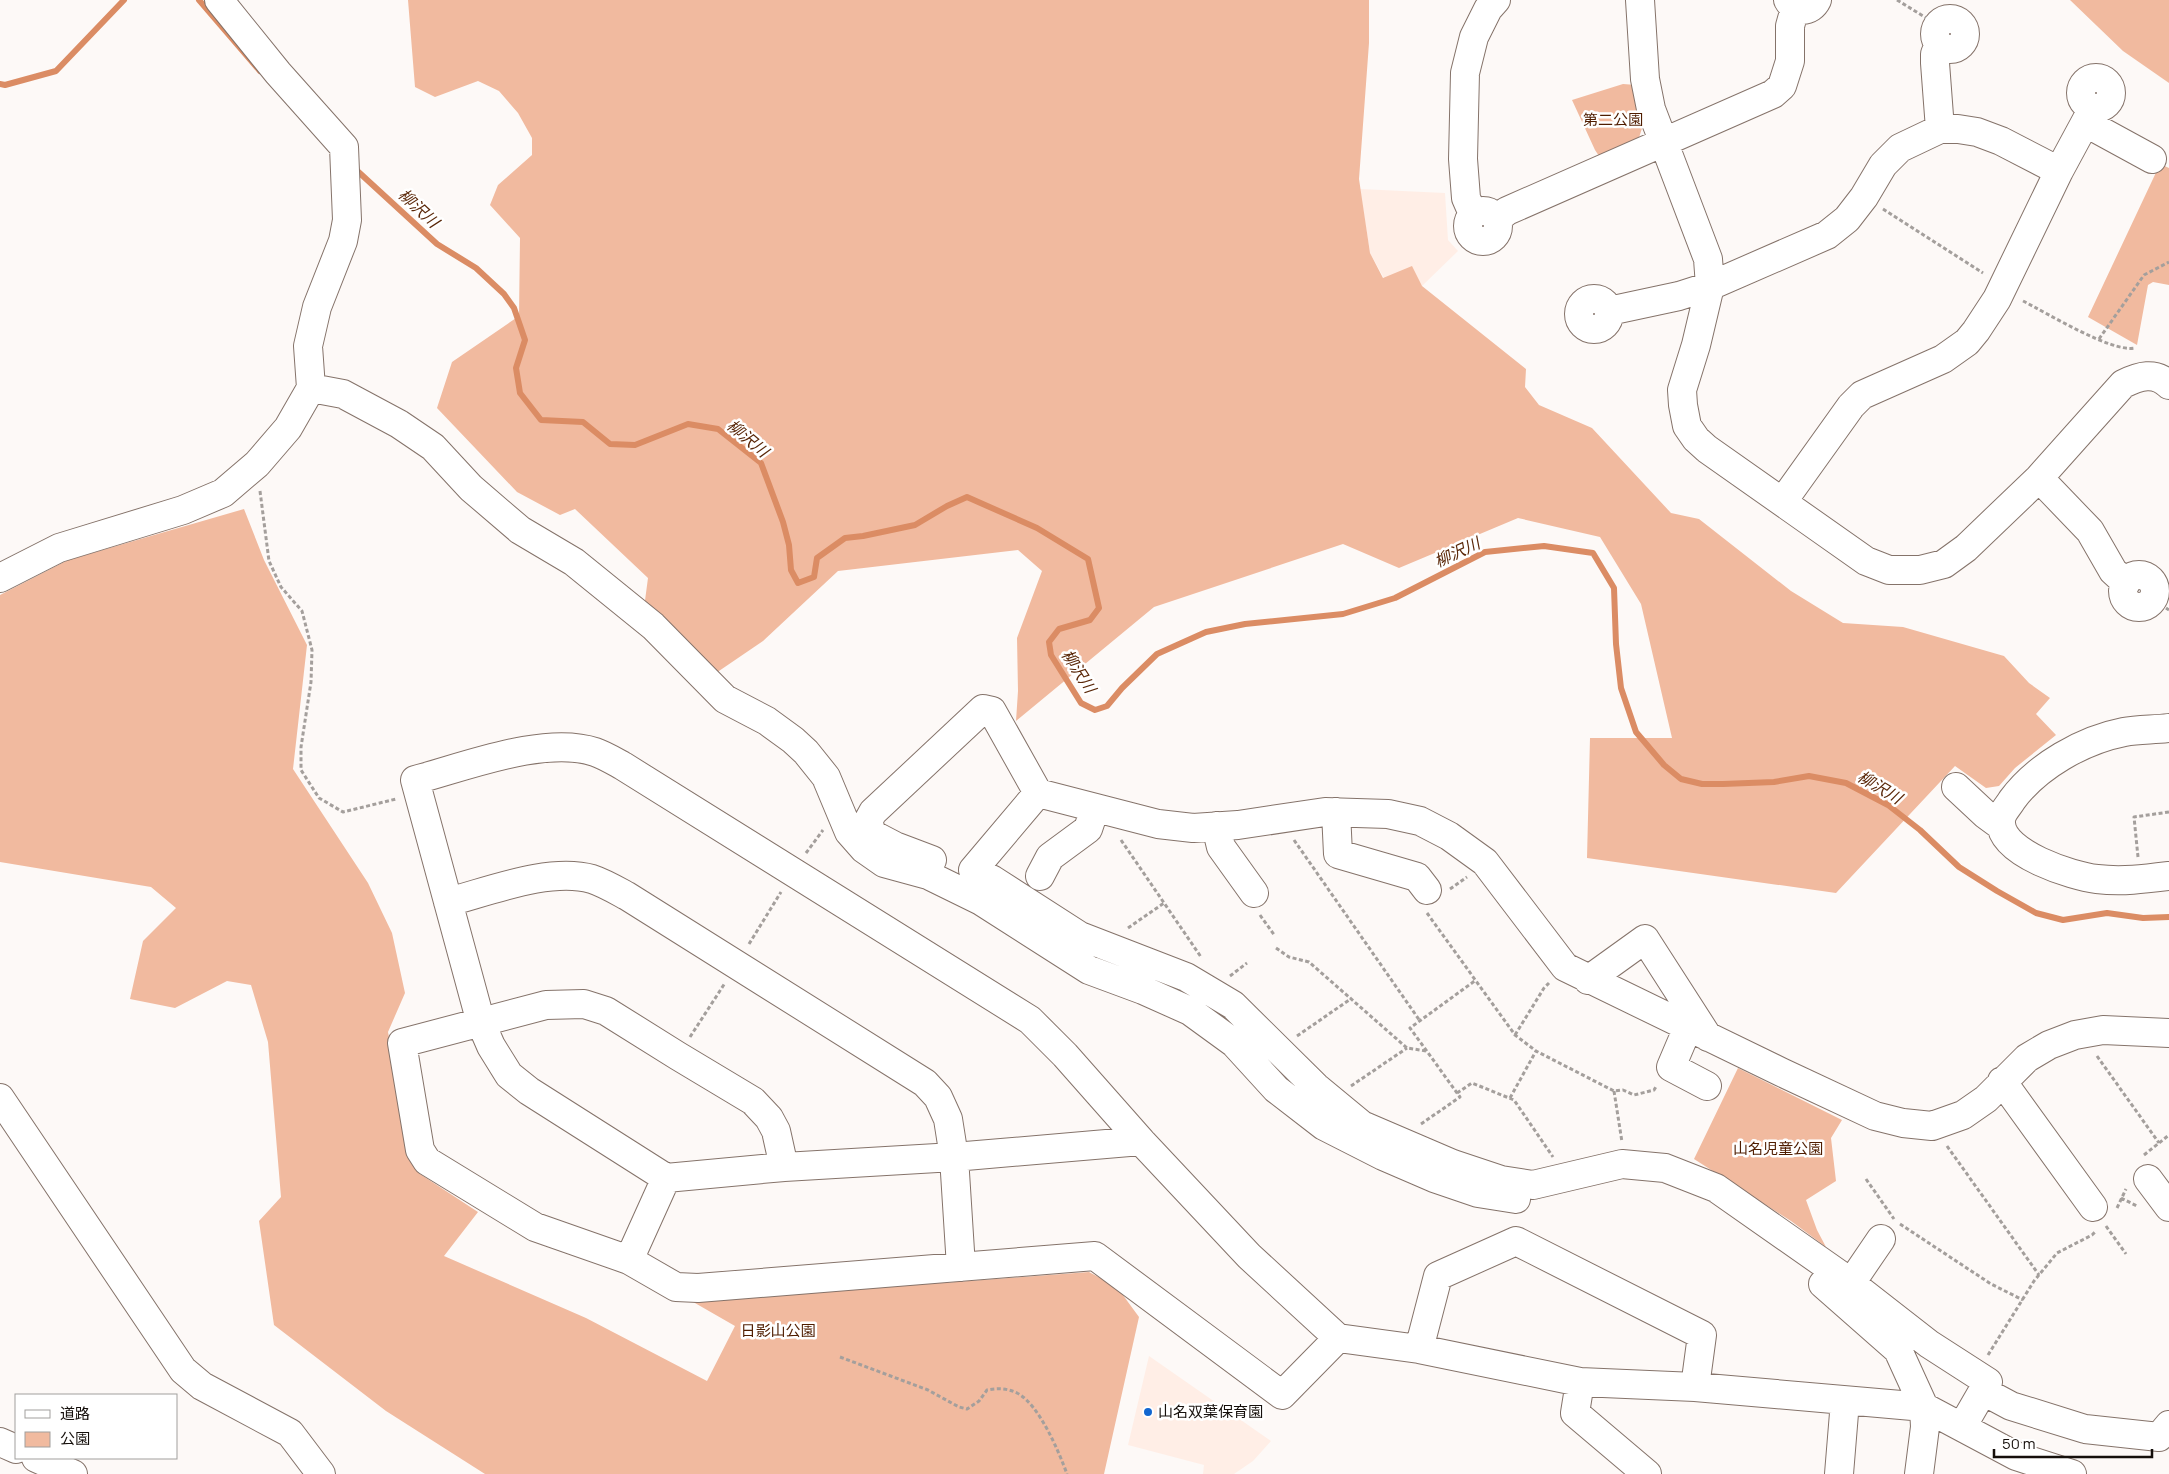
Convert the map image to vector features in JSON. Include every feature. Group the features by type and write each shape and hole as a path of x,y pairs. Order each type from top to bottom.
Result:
{"street":[{"path":"0,578 59,548 183,510 223,493 257,464 288,428 311,388 308,346 317,306 344,241 348,220 345,161 219,0"},
{"path":"1496,0 1488,9 1474,37 1465,73 1463,160 1466,198 1485,216 1507,211 1773,94 1782,86 1790,61 1790,26 1800,3"},
{"path":"1640,0 1648,96 1662,142 1708,259 1710,286 1696,345 1682,390 1683,406 1688,426 1696,439 1707,449 1866,561 1889,570 1920,570 1944,564 1966,548 2039,478 2124,384 2140,376 2155,376 2169,385"},
{"path":"1939,44 1935,54 1935,63 1940,129"},
{"path":"1783,501 1851,406 1862,395 1943,359 1966,342 1976,331 1999,294 2059,170 2089,116 2152,159"},
{"path":"1609,311 1679,296 1710,286 1827,235 1846,219 1864,196 1883,165 1900,148 1940,129 1977,132 2001,141 2059,170"},
{"path":"311,388 343,394 399,424 433,447 471,488 520,530 574,562 653,626 724,699 766,721 793,740 806,752 826,777 849,832 864,850 884,863 928,875 972,896 1089,970 1143,990 1190,1011 1234,1043 1276,1089 1324,1126 1383,1156 1434,1178 1478,1193 1546,1202 1608,1182 1642,1180 1708,1194 1831,1289 1898,1350 1924,1407 1925,1427 1919,1474"},
{"path":"2039,478 2090,531 2113,571 2126,583"},
{"path":"1962,1427 1988,1382 1929,1344 1851,1283 1664,1168 1622,1164 1533,1185 1501,1180 1453,1164 1417,1149 1362,1125 1316,1087 1233,1005 1186,978 1080,936 993,880 973,870 961,872 895,846 872,834 868,821 873,812 983,709 992,711 1038,793 1095,808 1158,824 1193,828 1336,812 1388,814 1420,821 1450,836 1485,862 1564,967 1875,1116 1903,1123 1932,1126 1963,1115 1986,1099 2027,1058 2049,1045 2075,1035 2103,1030 2169,1033"},
{"path":"2001,826 2003,813 2019,791 2048,766 2068,753 2086,744 2125,732 2169,728"},
{"path":"1140,1141 954,1157 784,1167 666,1178 529,1091 509,1075 491,1046 480,1023 415,780 533,748 567,747 595,752 623,766 1030,1020 1065,1055 1140,1141 1249,1256 1338,1338 1419,1350 1580,1382 1694,1388 1924,1407 2016,1456 2072,1474"},
{"path":"1956,787 1986,815 2001,826 2009,840 2020,850 2053,867 2075,874 2115,880 2141,880 2169,876"},
{"path":"973,870 1038,793"},
{"path":"1040,876 1050,857 1088,829 1095,808"},
{"path":"1336,812 1338,854 1417,877 1431,898"},
{"path":"1216,826 1221,847 1254,893"},
{"path":"448,902 546,876 570,876 591,879 627,896 926,1083 938,1097 948,1119 954,1157 961,1267"},
{"path":"1588,980 1645,939 1698,1032"},
{"path":"784,1167 776,1131 762,1110 753,1101 606,1011 584,1004 546,1005 402,1042 420,1150 427,1160 535,1227 629,1260 676,1287 698,1288 1095,1256 1282,1395 1338,1338"},
{"path":"1698,1032 1670,1067 1707,1086"},
{"path":"2002,1081 2104,1210"},
{"path":"0,1098 183,1370 202,1386 290,1434 321,1474"},
{"path":"2139,1174 2169,1207"},
{"path":"629,1260 666,1178"},
{"path":"1851,1283 1881,1239"},
{"path":"1419,1350 1438,1276 1516,1241 1702,1334 1694,1388"},
{"path":"1580,1382 1575,1413 1646,1474"},
{"path":"1983,1391 2011,1406 2085,1429 2158,1436 2169,1425"},
{"path":"1839,1474 1845,1401"},
{"path":"0,1442 15,1449"},
{"path":"38,1459 73,1474"}],"path":[{"path":"1897,0 1928,20"},
{"path":"1864,196 1979,271"},
{"path":"2099,339 2144,275 2169,262"},
{"path":"2016,297 2099,339 2126,350 2135,348"},
{"path":"257,464 269,561 281,587 302,611 312,650 311,682 301,747 301,770 319,798 343,812 418,793"},
{"path":"678,1056 794,871 838,808"},
{"path":"2138,862 2134,817 2169,812"},
{"path":"1116,833 1204,960"},
{"path":"1292,837 1420,1021"},
{"path":"1458,884 1431,898 1476,980 1515,1035 1536,1051 1614,1091 1622,1090 1634,1095 1654,1090 1670,1067"},
{"path":"1125,935 1126,930 1164,903"},
{"path":"1276,948 1289,957 1309,962 1407,1048 1427,1051"},
{"path":"1226,978 1248,963"},
{"path":"1416,1128 1460,1096 1410,1028 1476,980"},
{"path":"1515,1035 1544,988"},
{"path":"1295,1038 1352,998"},
{"path":"1346,1089 1407,1048"},
{"path":"1510,1098 1536,1051"},
{"path":"2094,1053 2159,1142"},
{"path":"1457,1093 1472,1083 1514,1100 1555,1160"},
{"path":"1614,1091 1623,1144"},
{"path":"2104,1210 2139,1174 2159,1142 2169,1135"},
{"path":"1945,1143 2039,1275"},
{"path":"1866,1179 1896,1221 1991,1284 2023,1300"},
{"path":"1983,1363 2039,1275 2057,1253 2092,1235 2104,1223 2126,1254"},
{"path":"840,1357 928,1390 959,1407 967,1409 979,1401 987,1390 1001,1388 1018,1393 1035,1410 1051,1437 1068,1474"}],"shaded area":[{"path":"1360,189 1445,193 1448,240 1458,251 1422,286 1384,278 1370,253"},
{"path":"1149,1356 1271,1441 1253,1461 1234,1474 1203,1474 1204,1465 1128,1445"}],"green space":[{"path":"408,0 1369,0 1369,43 1359,179 1370,253 1383,278 1412,266 1422,286 1526,369 1525,387 1539,405 1592,428 1671,513 1699,519 1791,591 1843,623 1903,627 2004,656 2029,683 2050,698 2036,714 2056,735 2015,768 1999,786 1986,788 1955,766 1836,893 1587,858 1590,738 1672,738 1641,604 1600,537 1518,518 1399,568 1343,544 1154,607 1016,721 1018,691 1017,638 1042,571 1018,550 838,571 763,641 716,673 644,608 648,578 575,509 560,515 517,492 437,408 452,362 519,316 520,238 490,205 498,185 532,155 532,138 518,113 499,91 478,81 435,97 415,87"},
{"path":"2070,0 2169,0 2169,83 2123,51"},
{"name":"第二公園","path":"1623,84 1636,85 1643,125 1637,144 1601,159 1572,100"},
{"path":"2160,164 2169,168 2169,285 2153,282 2148,285 2137,345 2088,317"},
{"name":"日影山公園","path":"244,509 264,560 307,645 293,769 368,883 392,933 405,993 388,1032 411,1151 420,1174 478,1212 444,1256 586,1318 707,1381 735,1326 681,1295 875,1282 942,1283 1089,1272 1117,1287 1139,1317 1104,1474 485,1474 386,1411 274,1325 259,1221 281,1197 268,1042 251,985 227,981 175,1008 130,999 143,941 176,908 151,887 0,862 0,595 68,560"},
{"name":"山名児童公園","path":"1738,1068 1842,1120 1831,1138 1836,1181 1806,1200 1817,1230 1826,1247 1791,1221 1694,1159"}],"waterway":[{"name":"柳沢川","path":"0,84 5,85 56,71 124,0"},
{"name":"柳沢川","path":"199,0 260,71"},
{"name":"柳沢川","path":"352,166 437,244 476,268 504,294 514,308 525,340 516,368 520,393 541,420 583,422 610,444 635,445 688,424 718,429 761,463 783,522 789,545 791,570 798,583 814,577 817,558 845,538 915,525 947,506 967,497 1037,528 1088,559 1099,608 1090,620 1059,629 1049,642 1051,655 1081,703 1095,710 1107,706 1122,688 1157,654 1206,632 1245,624 1343,614 1395,598 1485,552 1544,546 1593,553 1614,588 1616,644 1621,688 1636,732 1664,765 1681,779 1702,784 1723,784 1774,782 1809,776 1846,783 1888,805 1920,830 1959,867 2036,913 2063,920 2107,913 2143,918 2169,917"}],"place":[{"name":"山名双葉保育園","path":"1148,1412"}]}
